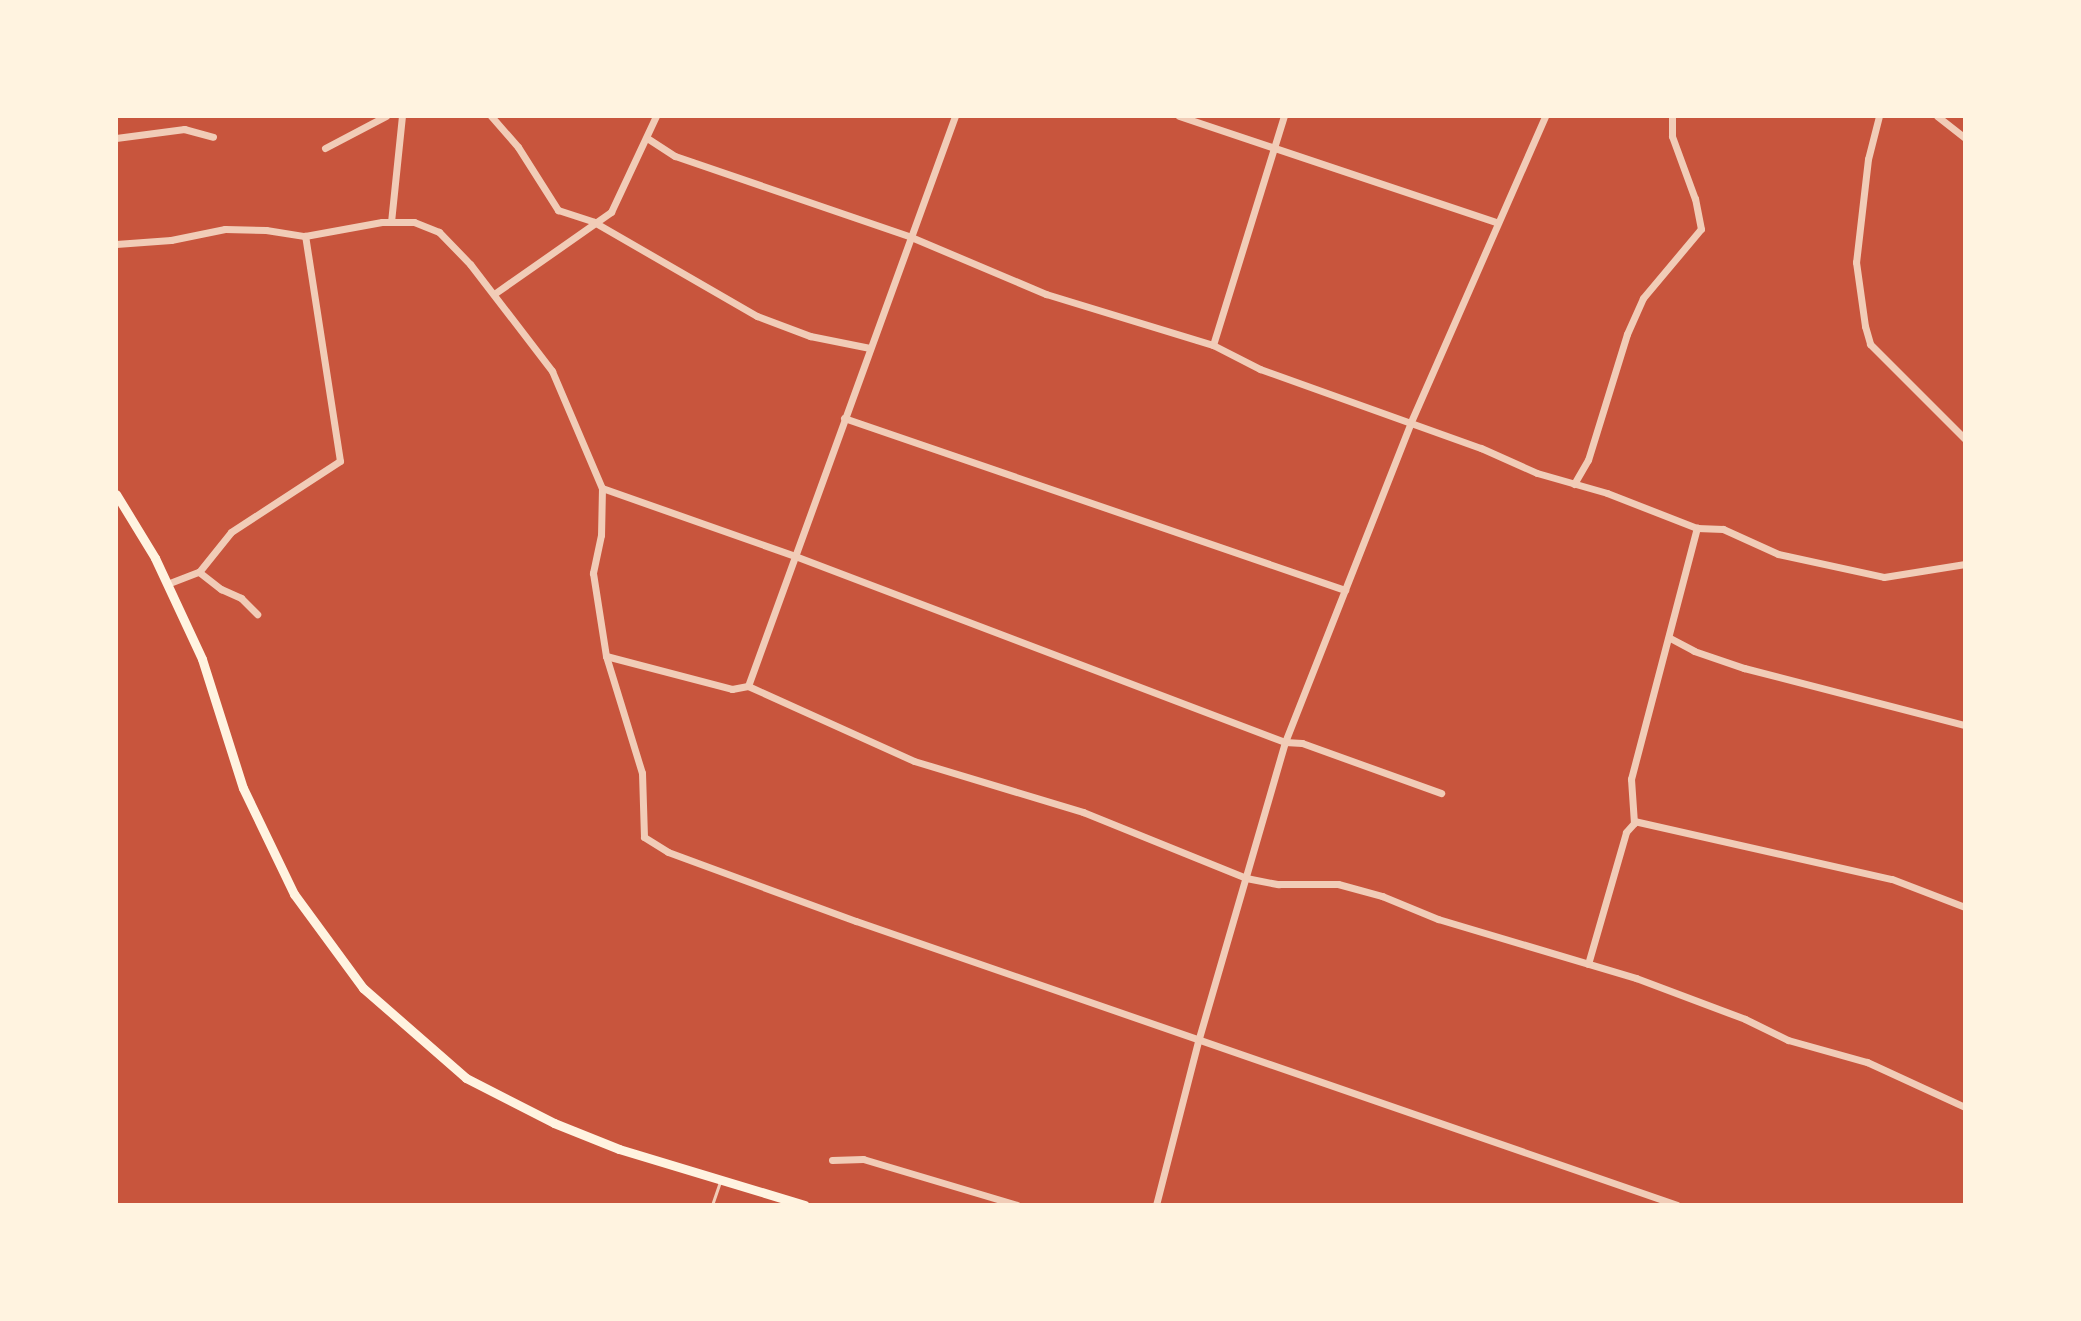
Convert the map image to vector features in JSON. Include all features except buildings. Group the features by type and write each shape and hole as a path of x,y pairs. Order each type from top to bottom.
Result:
{"main road":[{"path":"116,494 167,584 202,659 243,788 281,868 294,894 363,988 466,1078 554,1123 607,1144 805,1205"}],"street":[{"path":"325,148 386,116"},
{"path":"391,222 402,116"},
{"path":"491,116 518,147 558,210 594,222 757,316 810,336 870,348"},
{"path":"494,294 611,212 656,116"},
{"path":"748,686 955,116"},
{"path":"1179,116 1498,223"},
{"path":"1213,345 1231,294 1245,232 1284,116"},
{"path":"1156,1205 1199,1038 1285,742 1410,424 1545,116"},
{"path":"1574,484 1588,460 1627,334 1643,298 1701,229 1672,136 1672,116"},
{"path":"1879,116 1868,159 1856,262 1865,326 1870,344 1965,439"},
{"path":"1937,116 1965,138"},
{"path":"116,138 184,129 213,137"},
{"path":"647,138 675,156 911,237 1046,294 1213,345 1260,369 1697,528 1723,529 1778,554 1884,577 1965,564"},
{"path":"116,244 171,240 225,229 266,230 305,236 382,222 414,222 439,232 494,294 552,371 602,488 601,535 593,573 606,656 642,773 644,837 668,852 856,921 1677,1205"},
{"path":"167,584 199,572 231,532 340,461 305,236"},
{"path":"844,418 1345,590"},
{"path":"602,488 795,556 1285,742 1302,743 1441,793"},
{"path":"1588,964 1626,832 1634,821 1631,779 1697,528"},
{"path":"199,572 221,589 241,598 257,614"},
{"path":"1670,638 1694,651 1744,668 1965,725"},
{"path":"606,656 732,689 748,686 914,761 1083,812 1246,878 1278,884 1338,884 1382,896 1438,919 1588,964 1745,1019 1788,1040 1867,1062 1965,1107"},
{"path":"1634,821 1892,879 1965,907"},
{"path":"832,1160 863,1159 1017,1205"}],"lane":[{"path":"712,1205 721,1178"}]}
